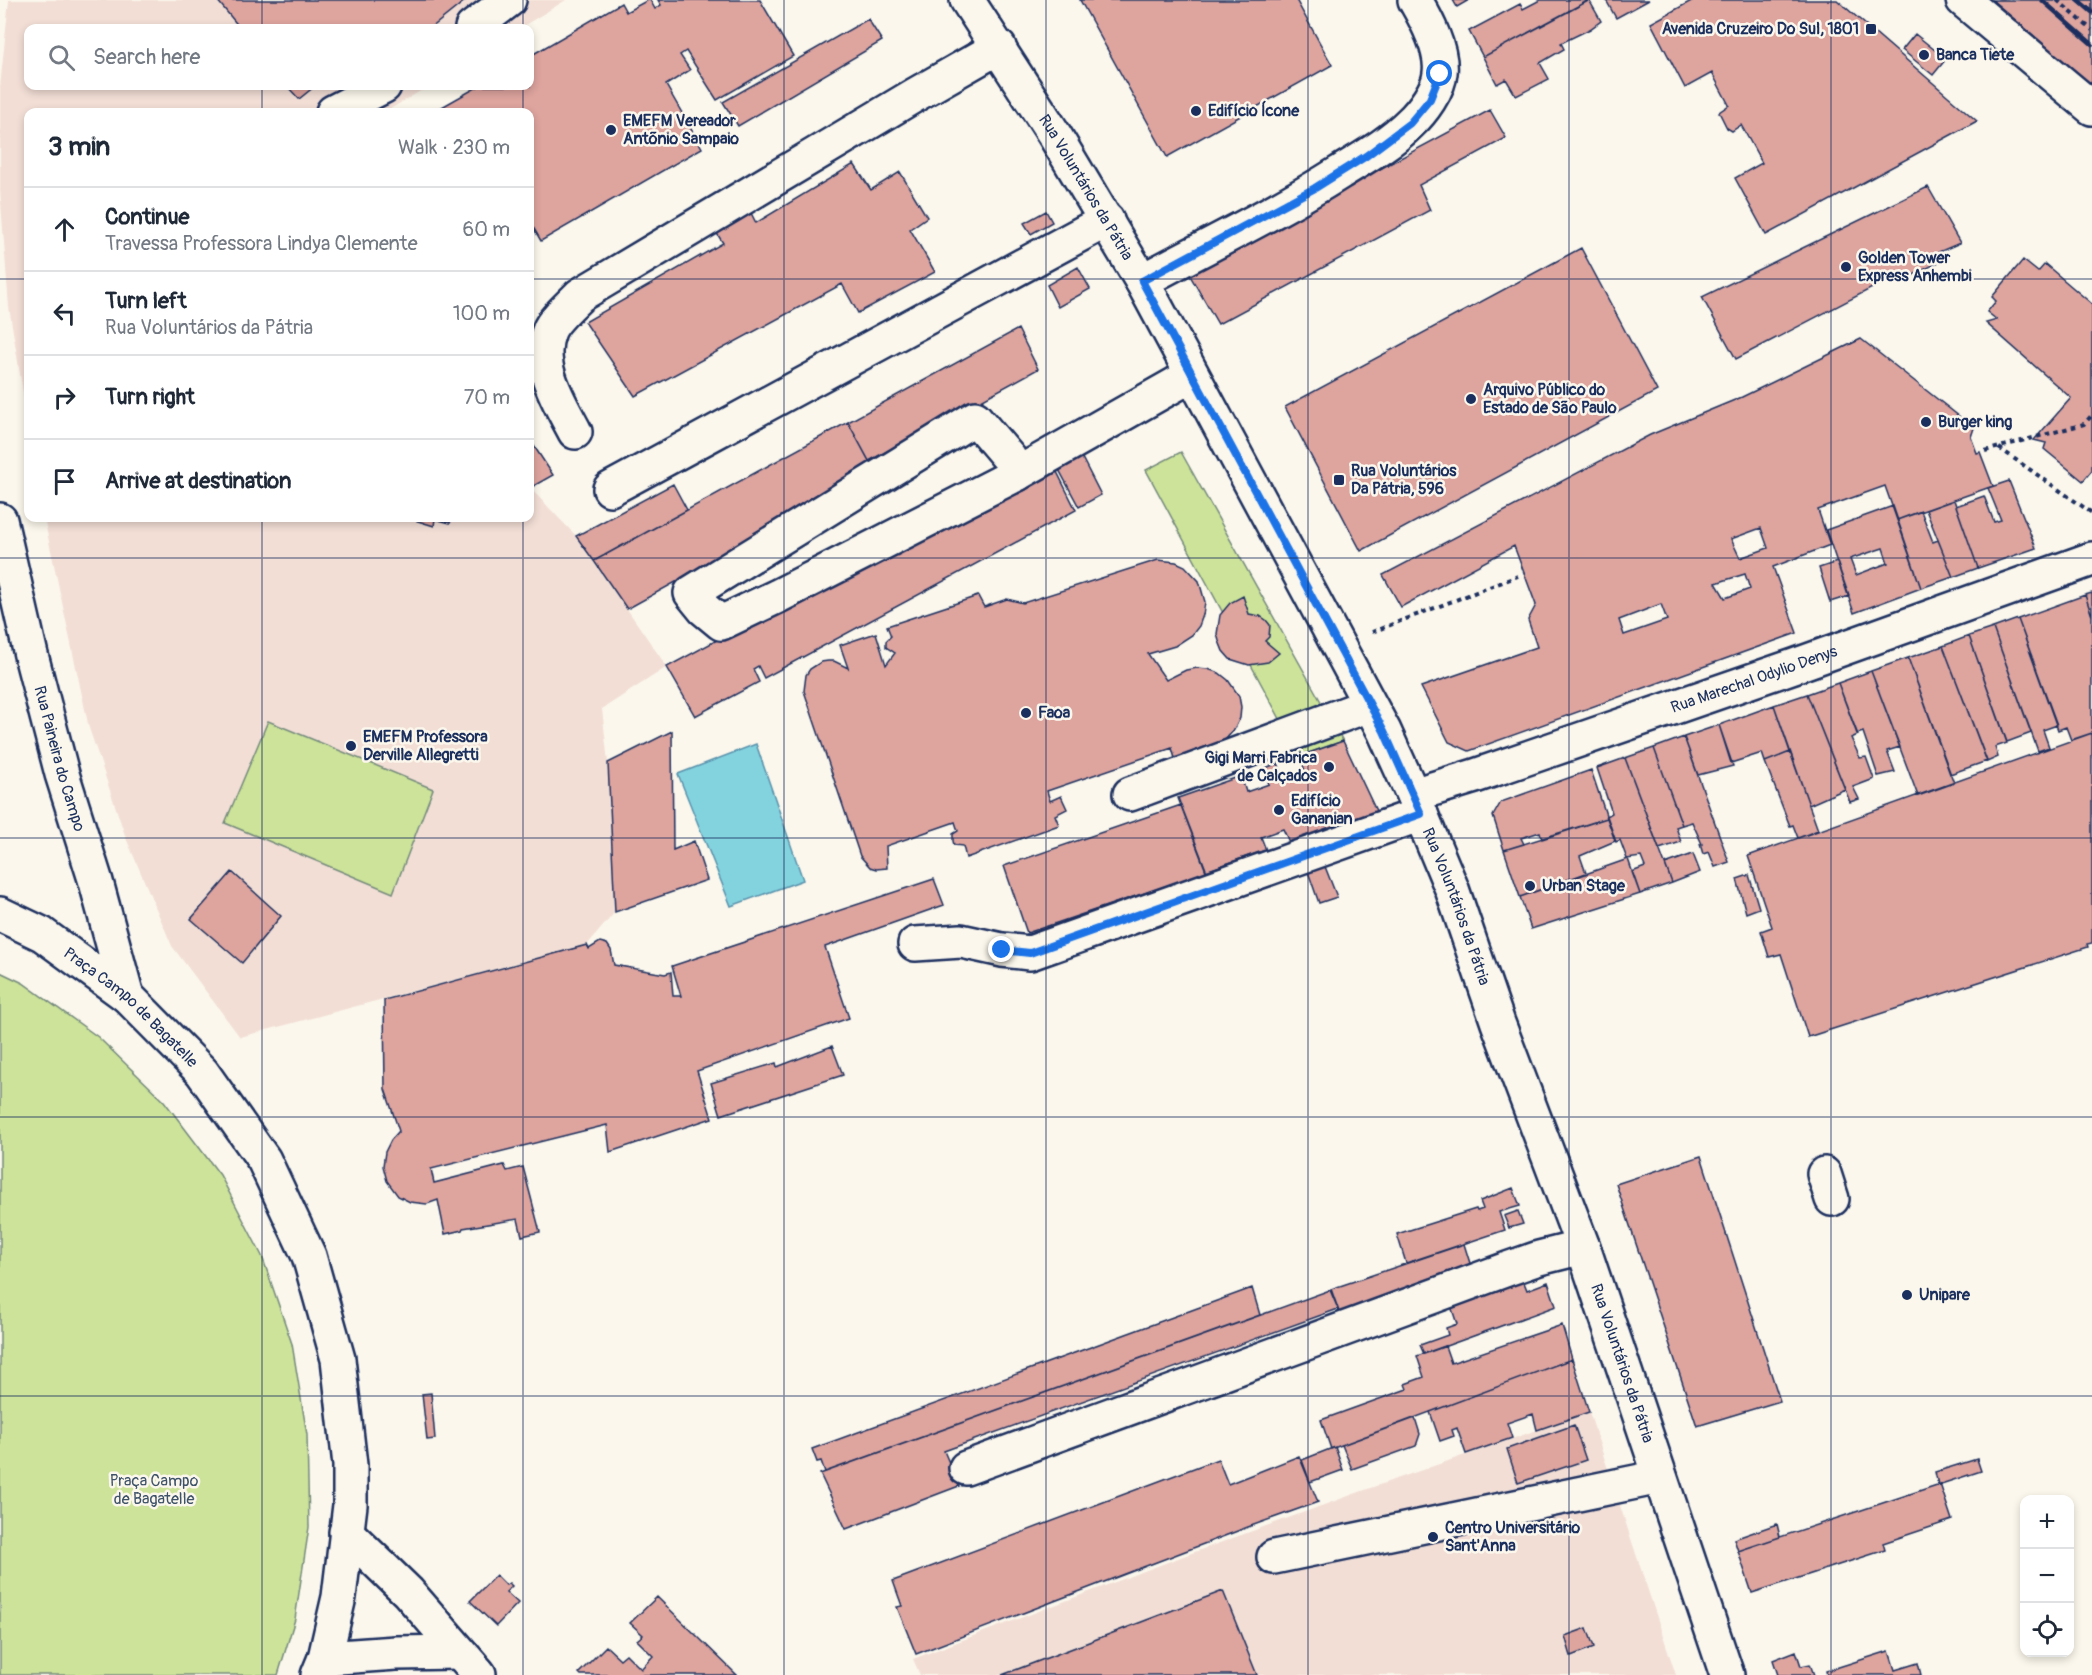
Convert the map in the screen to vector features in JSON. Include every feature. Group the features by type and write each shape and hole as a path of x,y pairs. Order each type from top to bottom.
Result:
{"main road":[{"path":"477,24 509,0"},
{"name":"Rua Voluntários da Pátria","path":"967,0 1107,220 1142,281 1338,645 1417,804 1452,889 1498,1023 1583,1247 1727,1675"},
{"path":"1142,281 1315,188 1366,156 1410,123 1430,99 1440,74 1439,56 1428,22 1415,0"},
{"path":"1963,0 2092,108"},
{"path":"575,432 550,382 544,350 549,329 580,295 999,47"},
{"path":"341,108 376,90"},
{"path":"610,489 1107,220"},
{"path":"1017,474 1009,458 975,418 691,593 720,623 1017,474 1192,375"},
{"name":"Rua Paineira do Campo","path":"0,520 31,655 62,774 96,882 127,996"},
{"name":"Rua Marechal Odylio Denys","path":"915,944 961,941 1002,950 1030,953 1417,804 1497,769 2092,559"},
{"path":"1130,794 1369,705"},
{"name":"Praça Campo de Bagatelle","path":"0,914 42,934 127,996 202,1072 264,1160 309,1256 338,1359 350,1465 350,1505 339,1597 321,1667"},
{"path":"966,1468 1510,1268 1583,1247"},
{"path":"1274,1557 1660,1477"},
{"path":"346,1532 408,1592 468,1663"},
{"path":"321,1667 396,1653 468,1663"}],"path":[{"path":"2057,0 2092,30"},
{"path":"1985,451 2084,424 2092,415"},
{"path":"1999,448 2092,513"},
{"path":"1338,645 1518,576"}],"shaded area":[{"path":"9,0 566,0 527,24 24,24 24,90 422,90 392,108 24,108 24,399 9,307 0,190 0,87"},
{"name":"EMEFM Professora Derville Allegretti","path":"534,492 578,538 667,667 602,709 608,763 615,912 587,945 240,1037 172,946 126,838 89,728 45,522 534,522"},
{"name":"Centro Universitário Sant'Anna","path":"1589,1412 1676,1675 920,1675 913,1659 1181,1557"}],"green space":[{"path":"1181,452 1343,741 1300,756 1146,470"},
{"path":"268,721 433,789 393,893 225,823"},
{"name":"Praça Campo de Bagatelle","path":"0,972 23,983 98,1037 164,1101 220,1175 262,1256 292,1344 307,1435 309,1527 295,1619 278,1675 0,1675"}],"water":[{"path":"756,744 803,880 731,906 678,774"}],"building":[{"path":"217,0 466,0 436,24 237,24"},
{"name":"EMEFM Vereador Antõnio Sampaio","path":"648,0 655,9 661,5 658,0 760,0 793,56 717,100 686,51 680,55 690,70 666,85 702,148 541,241 534,229 534,108 440,108 472,90 534,90 534,54 621,3 626,12"},
{"name":"Edifício Ícone","path":"1080,0 1296,0 1332,65 1167,157"},
{"path":"1453,0 1469,0 1457,7"},
{"path":"1540,0 1590,0 1483,57 1469,31 1520,4 1523,9"},
{"path":"1589,0 1601,21 1561,43 1564,49 1540,63 1549,79 1516,96 1506,79 1497,84 1483,57"},
{"path":"1606,0 1649,0 1616,18"},
{"path":"1693,0 1837,0 1977,121 1766,235 1735,178 1762,163 1741,125 1732,131 1727,128 1719,112 1729,105 1712,73 1685,88 1651,23"},
{"path":"1992,0 2092,0 2092,86"},
{"path":"868,19 882,41 738,126 723,102"},
{"name":"Banca Tiete","path":"1915,34 1946,59 1933,75 1902,50"},
{"path":"291,90 310,90 299,99"},
{"path":"1490,110 1506,138 1419,185 1430,210 1218,324 1188,272"},
{"path":"854,164 871,190 900,172 927,217 910,229 935,272 858,313 842,284 635,396 585,322 723,243 716,232 750,211 756,223"},
{"name":"Golden Tower Express Anhembi","path":"1928,187 1960,243 1939,252 1943,260 1900,282 1897,275 1736,359 1702,297"},
{"path":"1046,211 1052,222 1031,234 1024,223"},
{"name":"Arquivo Público do Estado de São Paulo","path":"1581,248 1657,391 1361,551 1285,407"},
{"path":"2023,260 2038,272 2045,264 2092,304 2092,470 2083,481 2044,449 2046,443 2034,440 2071,398 1986,323 1997,320 1987,312 1996,301 1992,297"},
{"path":"1078,267 1090,289 1058,307 1047,285"},
{"path":"1018,329 1038,369 869,461 848,422"},
{"path":"1861,339 1974,428 1971,437 1977,453 1980,452 1993,486 1897,520 1885,486 1818,510 1830,545 1773,567 1797,633 1469,751 1449,742 1421,687 1537,647 1528,620 1536,605 1514,546 1401,607 1383,575 1650,435 1742,397","holes":["1761,528 1768,548 1740,558 1731,539","1745,574 1750,589 1725,598 1716,583","1661,604 1667,620 1624,635 1619,620"]},
{"path":"848,422 875,472 627,609 594,561"},
{"path":"534,446 553,475 534,486"},
{"path":"1079,452 1101,495 1079,507 1056,464"},
{"path":"1051,460 1076,510 764,678 758,666 753,669 759,682 695,716 667,667"},
{"path":"2009,481 2036,548 1978,568 1956,506 1984,496 1994,522 2001,520 1988,488"},
{"path":"673,484 687,510 594,561 576,536"},
{"path":"1954,500 1978,568 1953,577 1926,510"},
{"path":"1893,506 1921,588 1854,613 1826,530","holes":["1883,548 1888,563 1856,575 1850,559"]},
{"path":"1921,511 1933,542 1938,540 1953,577 1921,588 1897,520"},
{"path":"421,522 435,522 434,526"},
{"name":"Faoa","path":"1158,560 1176,562 1185,566 1199,581 1205,602 1199,626 1192,635 1175,646 1148,654 1166,680 1186,670 1197,668 1219,673 1228,680 1239,696 1241,707 1240,718 1234,730 1223,742 1176,762 1172,748 1047,791 1050,801 1061,796 1067,809 1055,815 1059,825 966,858 963,846 954,845 953,834 958,831 955,822 886,846 887,868 870,867 860,856 804,691 806,675 810,669 821,662 828,661 834,661 848,668 840,645 876,633 886,665 895,653 886,647 886,641 891,636 887,626 978,596 984,607 1007,599 1023,603"},
{"path":"1837,562 1849,596 1830,602 1819,568"},
{"path":"2092,593 2092,616 2085,595"},
{"path":"2085,595 2092,616 2092,733 2071,740 2066,727 2058,730 2018,619"},
{"path":"1243,596 1249,614 1260,616 1270,625 1269,637 1265,641 1279,653 1268,662 1249,665 1230,659 1223,651 1219,641 1217,634 1220,615 1230,603"},
{"path":"2018,619 2057,725 2043,730 2049,747 2038,751 1993,628"},
{"path":"1993,628 2031,733 2007,742 1969,636"},
{"path":"1969,636 2007,743 1995,747 1998,757 1987,762 1943,646"},
{"path":"1943,646 1987,761 1950,774 1908,658"},
{"path":"1908,658 1954,783 1918,796 1871,671"},
{"path":"1871,671 1900,747 1887,751 1895,772 1878,776 1863,732 1857,734 1838,683"},
{"path":"1838,683 1858,735 1851,738 1860,758 1866,757 1874,779 1853,787 1859,799 1850,802 1807,694"},
{"path":"1807,694 1845,789 1809,805 1774,705"},
{"path":"1774,705 1790,752 1765,762 1762,753 1731,763 1719,725"},
{"path":"1719,725 1733,766 1698,775 1684,737"},
{"path":"672,731 673,850 694,841 707,880 615,912 608,763"},
{"path":"2092,733 2092,943 2087,944 2088,947 1808,1037 1781,954 1769,957 1761,931 1772,927 1748,856"},
{"path":"1684,737 1729,862 1715,867 1709,852 1703,854 1700,844 1702,844 1692,822 1682,825 1654,748"},
{"name":"Edifício Gananian","path":"1343,741 1378,815 1289,842 1283,829 1261,837 1266,850 1206,871 1178,798 1241,776 1246,792 1269,784 1263,769 1278,763 1284,779 1305,771 1300,756"},
{"path":"1654,748 1682,825 1676,827 1681,842 1659,849 1625,758"},
{"path":"1790,752 1818,830 1798,838 1793,825 1790,826 1765,762"},
{"path":"1625,758 1672,883 1640,894 1632,872 1645,867 1641,857 1627,859 1620,840 1616,842 1607,816 1612,813 1597,768"},
{"path":"1591,770 1607,818 1542,839 1540,832 1521,838 1524,844 1504,850 1493,816 1501,802"},
{"path":"1181,805 1207,872 1027,933 1004,866"},
{"path":"1607,818 1615,841 1580,856 1586,873 1520,897 1504,850"},
{"path":"1693,854 1700,872 1672,883 1665,864"},
{"path":"1322,859 1337,897 1319,903 1306,866"},
{"path":"1628,859 1640,894 1531,929 1520,897"},
{"path":"232,872 281,916 242,963 191,919"},
{"path":"1749,875 1759,908 1746,913 1737,879"},
{"path":"934,879 944,905 825,947 849,1018 697,1071 712,1118 610,1152 607,1125 431,1169 434,1183 504,1165 507,1171 523,1167 540,1232 522,1236 518,1219 463,1228 445,1234 438,1200 427,1204 410,1202 398,1196 387,1181 383,1166 385,1152 399,1131 385,1089 384,1000 587,945 589,949 600,942 607,944 611,950 614,965 665,974 671,972 673,996 681,996 672,966"},
{"path":"832,1046 843,1075 721,1115 711,1083 776,1063 777,1067"},
{"path":"1701,1156 1780,1401 1697,1426 1616,1184"},
{"path":"1513,1188 1520,1206 1499,1212 1505,1230 1406,1263 1397,1234 1476,1209 1477,1211 1483,1209 1480,1201"},
{"path":"1518,1211 1523,1224 1509,1228 1504,1216"},
{"path":"1464,1244 1474,1276 1342,1320 1331,1289"},
{"path":"1523,1280 1527,1290 1548,1282 1556,1306 1424,1354 1420,1345 1448,1335 1446,1328 1457,1324 1451,1306"},
{"path":"1252,1288 1260,1315 825,1472 821,1461 817,1462 812,1449"},
{"path":"1330,1290 1338,1309 944,1451 959,1486 846,1529 820,1474"},
{"path":"1562,1325 1572,1359 1331,1449 1321,1420 1407,1389 1405,1384 1424,1377 1417,1356 1445,1346 1451,1363"},
{"path":"1572,1359 1589,1412 1537,1430 1533,1414 1507,1423 1512,1438 1466,1454 1457,1428 1452,1430 1454,1436 1440,1441 1430,1412"},
{"path":"431,1393 435,1439 427,1440 422,1394"},
{"path":"1415,1418 1420,1434 1416,1446 1352,1469 1342,1445"},
{"path":"1574,1425 1586,1460 1518,1483 1507,1449"},
{"path":"1335,1447 1343,1470 1310,1482 1302,1460"},
{"path":"1299,1456 1318,1502 916,1654 897,1607 902,1606 893,1581 1218,1459 1228,1484"},
{"path":"1977,1459 1981,1471 1938,1485 1935,1472"},
{"path":"1940,1484 1952,1520 1883,1543 1885,1550 1752,1593 1738,1551"},
{"path":"1777,1524 1780,1537 1738,1551 1734,1539"},
{"path":"496,1575 506,1585 509,1583 512,1586 506,1592 518,1603 496,1626 470,1601"},
{"path":"1223,1591 1257,1675 1002,1675"},
{"path":"657,1597 737,1675 581,1675 579,1673 606,1646 620,1659 626,1654 641,1669 653,1656 637,1640 643,1635 630,1623"},
{"path":"1587,1628 1594,1647 1571,1656 1565,1636"},
{"path":"1796,1651 1801,1666 1810,1664 1814,1675 1778,1675 1773,1660"},
{"path":"1889,1651 1895,1670 1918,1663 1921,1675 1827,1675 1826,1671"}],"railway":[{"path":"2042,0 2092,44"},
{"path":"2078,0 2092,12"}],"place":[{"name":"Avenida Cruzeiro Do Sul, 1801","path":"1871,29"},
{"name":"Banca Tiete","path":"1924,55"},
{"name":"Edifício Ícone","path":"1196,111"},
{"name":"EMEFM Vereador Antõnio Sampaio","path":"611,130"},
{"name":"Golden Tower Express Anhembi","path":"1846,267"},
{"name":"Arquivo Público do Estado de São Paulo","path":"1471,399"},
{"name":"Burger king","path":"1926,422"},
{"name":"Rua Voluntários Da Pátria, 596","path":"1339,480"},
{"name":"Faoa","path":"1026,713"},
{"name":"EMEFM Professora Derville Allegretti","path":"351,746"},
{"name":"Gigi Marri Fabrica de Calçados","path":"1329,767"},
{"name":"Edifício Gananian","path":"1279,810"},
{"name":"Urban Stage","path":"1530,886"},
{"name":"Unipare","path":"1907,1295"},
{"name":"Centro Universitário Sant'Anna","path":"1433,1537"}],"route":[{"path":"1002,950 1030,953 1421,814 1384,731 1142,281 1315,188 1366,156 1410,123 1430,99 1440,74"}]}
